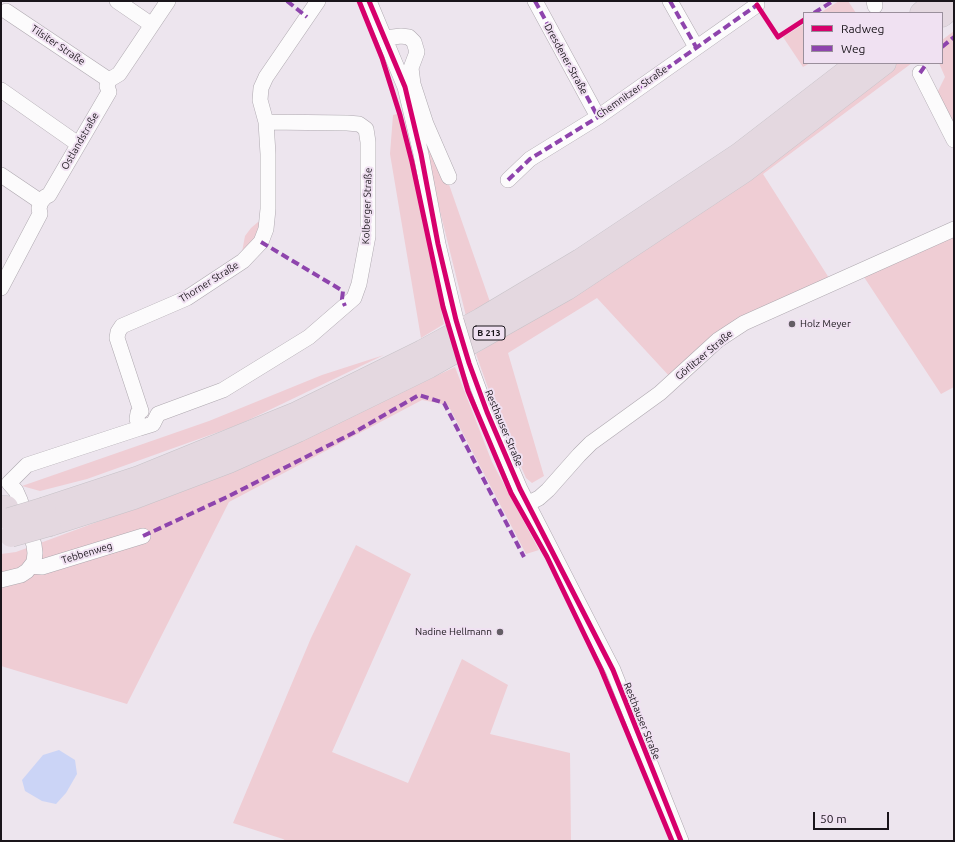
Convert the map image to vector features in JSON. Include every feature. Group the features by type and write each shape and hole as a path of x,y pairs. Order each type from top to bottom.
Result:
{"highway":[{"path":"921,12 935,1"},
{"path":"943,15 954,6"},
{"name":"B 213","path":"5,522 46,511 84,488 98,491 146,474 294,414 481,320 580,260 739,154 856,64"},
{"name":"B 213","path":"5,522 46,511 134,498 229,462 312,425 429,367 567,289 744,171 884,64"}],"street":[{"path":"117,1 152,25"},
{"path":"109,80 119,74 168,1"},
{"name":"Thorner Straße","path":"140,428 137,419 138,413 141,411 116,338 118,332 122,326 187,298 243,261 261,242 266,229 268,209 268,154 266,122 260,100 261,88 266,77 318,1"},
{"name":"Resthauser Straße","path":"369,1 405,87 421,154 438,244 456,320 469,363 487,412 527,504 612,670 681,841"},
{"name":"Dresdener Straße","path":"534,1 598,117"},
{"path":"670,1 696,47"},
{"name":"Chemnitzer Straße","path":"508,180 530,158 598,117 757,5"},
{"name":"Tilsiter Straße","path":"7,10 109,80"},
{"path":"385,38 400,36 409,38 414,42 417,52 411,68 413,84 426,124 449,177"},
{"path":"920,73 954,140"},
{"name":"Ostlandstraße","path":"41,202 45,197 50,196 78,144 109,92 107,86 109,80"},
{"path":"1,90 78,144"},
{"name":"Kolberger Straße","path":"140,428 153,424 158,414 223,390 309,337 354,298 359,284 368,236 368,142 366,129 359,124 347,122 266,122"},
{"path":"1,175 41,202 39,208 40,214 1,288"},
{"name":"Görlitzer Straße","path":"527,504 539,498 548,490 591,442 660,393 718,340 744,323 954,229"},
{"path":"141,411 147,410 158,414"},
{"path":"1,580 21,575 27,571 34,562 35,553 34,545 20,500 16,491 5,482 27,466 140,428"},
{"name":"Tebbenweg","path":"30,566 42,567 143,536"}],"shaded area":[{"path":"839,1 848,1 855,12 822,12"},
{"path":"803,25 803,64 808,64 803,67 783,37"},
{"path":"954,31 954,130 936,95 945,77 939,64 943,64 943,39"},
{"path":"895,64 911,64 763,174 829,278 671,378 597,298 508,353 544,476 532,483 526,478 493,402 476,354 570,294 746,175"},
{"path":"422,107 490,302 466,316 425,151"},
{"path":"401,113 444,324 421,338 390,154 393,115"},
{"path":"258,222 260,223 255,238 242,252 245,236"},
{"path":"954,234 954,387 941,394 862,274"},
{"path":"384,355 238,425 87,479 40,491 22,486 209,421 322,375"},
{"path":"455,367 492,462 539,550 526,554 448,405 422,400 229,502 127,704 1,666 1,554 16,552 232,472"},
{"path":"356,545 411,574 332,752 408,783 462,659 508,685 490,734 570,753 571,841 286,841 233,823 311,638"}],"water":[{"path":"59,750 75,760 77,774 66,793 56,804 42,801 25,791 22,780 43,755"}],"marked path":[{"path":"287,1 307,17"},
{"path":"535,1 598,117"},
{"path":"670,1 696,47"},
{"path":"816,12 833,1"},
{"path":"508,180 530,159 598,117 757,5 759,7"},
{"path":"943,46 954,37"},
{"path":"920,73 926,64"},
{"path":"261,242 343,291 342,299 345,306"},
{"path":"143,536 227,497 353,433 419,395 444,403 524,557"}],"cycle path":[{"path":"359,1 382,58 400,115 412,162 443,307 468,391 511,493 547,557 601,669 672,841"},
{"path":"369,1 405,87 421,154 438,244 456,320 469,363 487,412 520,489 613,670 681,841"},
{"path":"757,5 778,37 803,21"}],"place":[{"name":"Holz Meyer","path":"792,324"},
{"name":"Nadine Hellmann","path":"500,632"}]}
